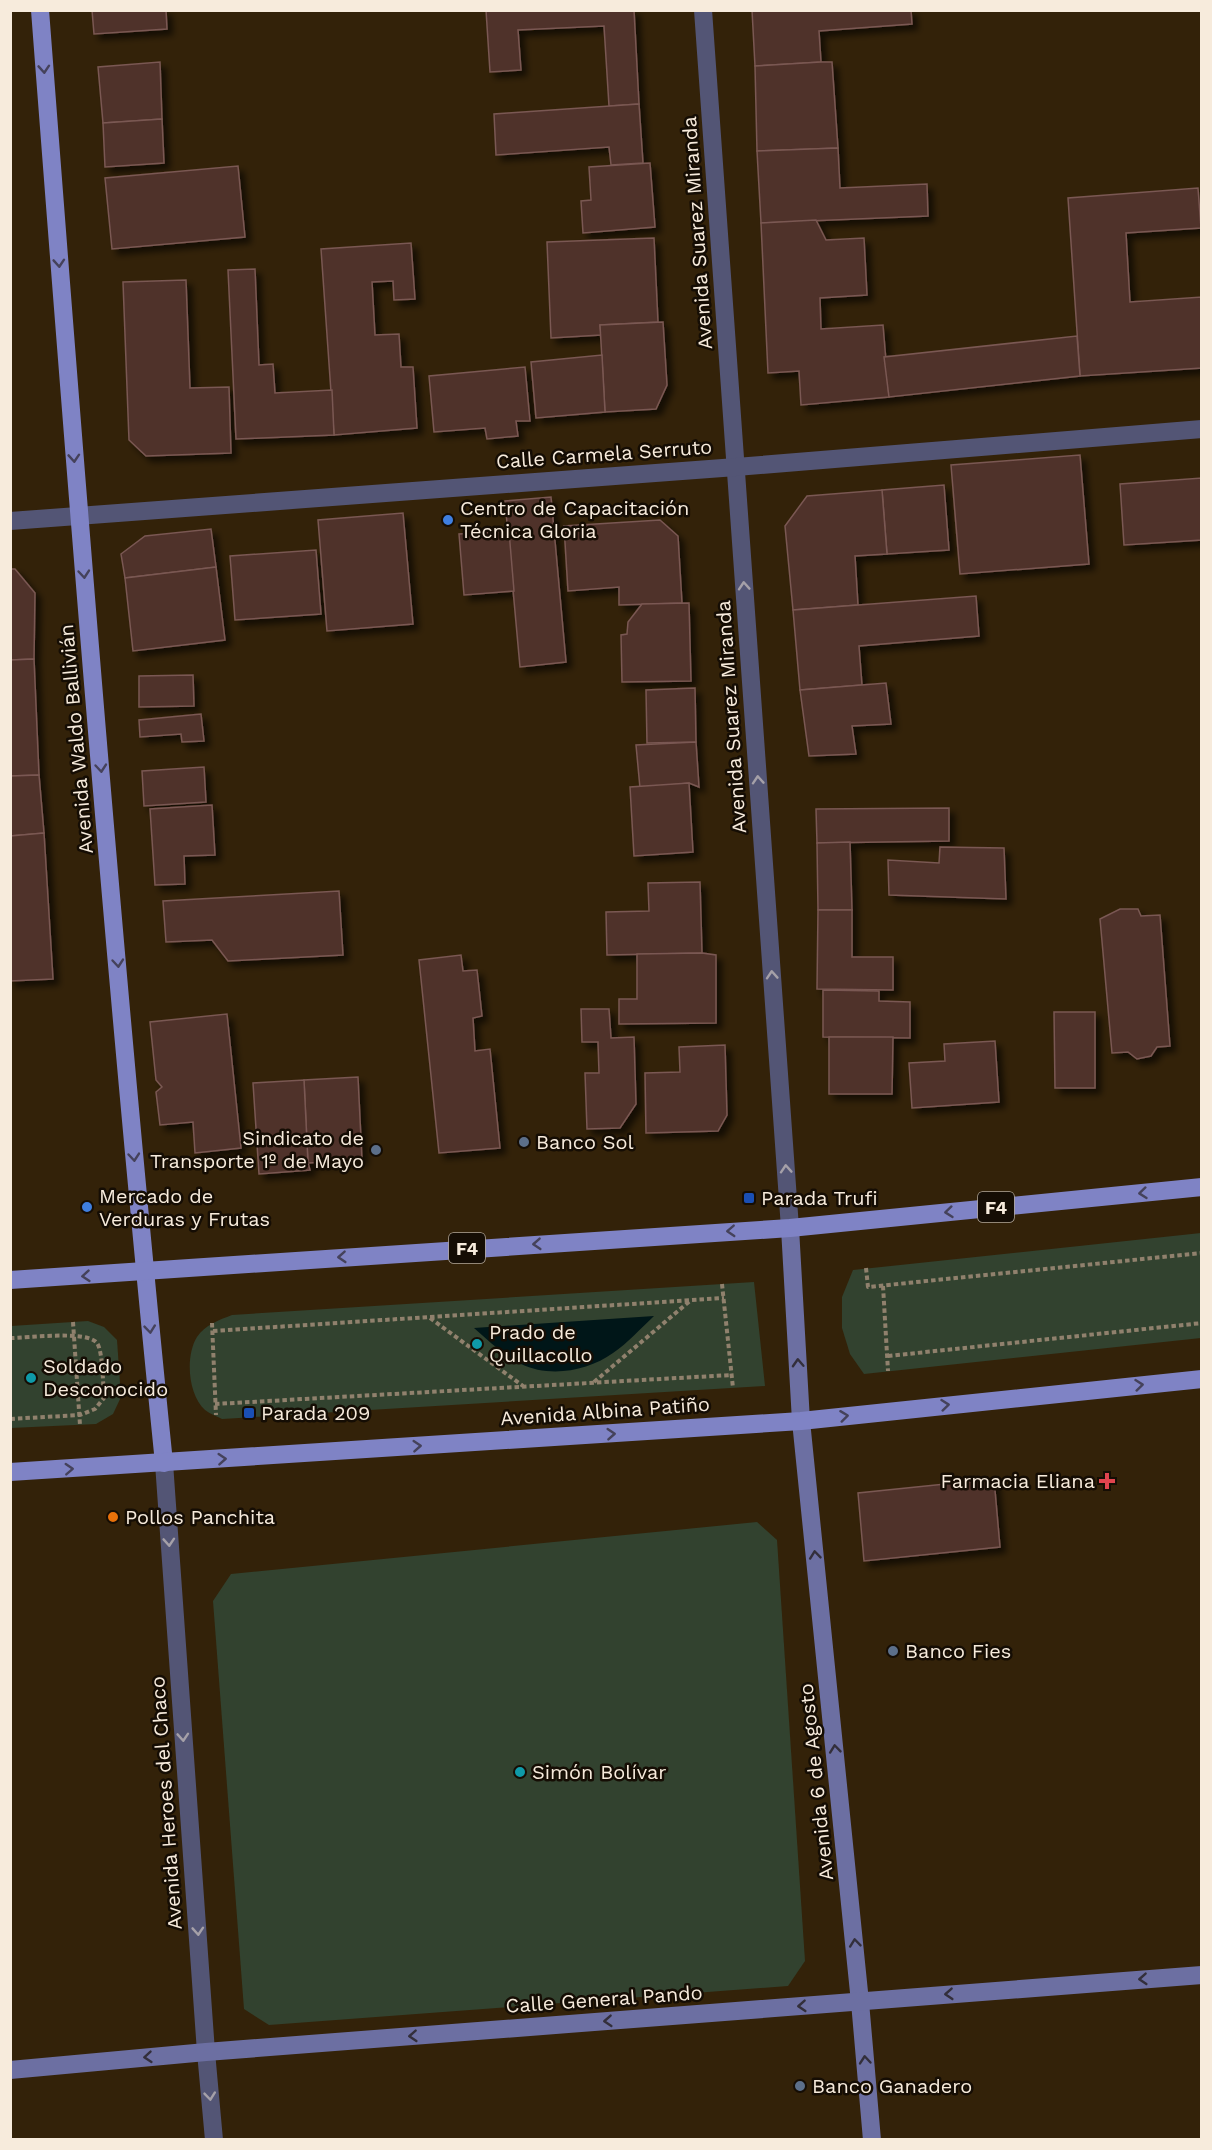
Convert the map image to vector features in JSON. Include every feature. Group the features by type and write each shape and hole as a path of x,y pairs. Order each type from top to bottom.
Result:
{"main road":[{"name":"Avenida Waldo Ballivián","path":"40,10 79,516 144,1270 164,1463"},
{"name":"F4","path":"10,1280 790,1228 1202,1187"},
{"name":"Avenida Suarez Miranda","path":"790,1228 801,1421"},
{"name":"Avenida Albina Patiño","path":"10,1472 801,1421 1202,1379"},
{"name":"Avenida 6 de Agosto","path":"801,1421 872,2139"},
{"name":"Calle General Pando","path":"10,2070 206,2052 1202,1975"}],"street":[{"name":"Avenida Suarez Miranda","path":"703,10 790,1228"},
{"name":"Calle Carmela Serruto","path":"10,521 736,467 1202,429"},
{"name":"Avenida Heroes del Chaco","path":"164,1463 214,2139"}],"path":[{"path":"867,1268 868,1287 1202,1252"},
{"path":"722,1284 732,1388"},
{"path":"883,1286 888,1371"},
{"path":"213,1331 724,1298"},
{"path":"594,1383 692,1300"},
{"path":"429,1317 523,1387"},
{"path":"74,1322 80,1425"},
{"path":"212,1323 216,1415"},
{"path":"888,1356 1202,1323"},
{"path":"10,1338 74,1335 97,1342 100,1350 104,1398 95,1409 80,1415 10,1419"},
{"path":"215,1404 731,1376"}],"green space":[{"path":"1201,1233 1201,1338 864,1374 850,1354 842,1328 842,1297 853,1270"},
{"name":"Prado de Quillacollo","path":"754,1282 765,1386 222,1419 209,1413 199,1403 190,1375 191,1354 197,1337 208,1326 232,1315"},
{"path":"88,1321 104,1327 117,1340 121,1397 113,1414 96,1424 11,1428 11,1326"},
{"path":"757,1522 777,1540 805,1961 788,1986 269,2025 244,2009 213,1601 231,1574"}],"shaded area":[{"path":"654,1316 624,1345 603,1359 581,1368 556,1371 544,1371 521,1364 502,1352 474,1328"}],"building":[{"path":"92,10 166,10 167,29 94,34"},
{"path":"486,10 634,10 639,104 609,106 604,26 518,30 521,70 490,72"},
{"path":"752,10 911,10 912,24 819,31 821,62 755,66"},
{"path":"160,62 162,119 103,123 98,67"},
{"path":"832,62 838,148 757,151 755,66"},
{"path":"639,104 643,163 611,165 609,147 496,155 494,114"},
{"path":"162,119 164,163 105,167 103,123"},
{"path":"838,148 840,188 927,184 928,216 761,223 757,151"},
{"path":"650,163 655,227 583,233 581,201 591,200 589,167"},
{"path":"238,166 245,237 112,249 105,178"},
{"path":"1198,188 1201,228 1126,233 1130,302 1202,297 1202,368 1080,376 1068,198"},
{"path":"816,220 826,240 864,238 867,295 820,298 821,329 883,325 889,397 801,405 799,371 768,373 761,223"},
{"path":"654,238 658,322 600,325 601,335 551,338 547,242"},
{"path":"411,243 415,299 394,300 393,281 372,282 375,335 399,334 401,367 413,367 417,428 334,435 321,249"},
{"path":"255,269 259,365 273,364 275,393 332,390 334,435 236,439 228,270"},
{"path":"186,280 190,388 229,387 231,453 146,456 129,440 123,282"},
{"path":"663,322 667,385 656,409 605,412 600,325"},
{"path":"1077,336 1080,376 889,397 884,357"},
{"path":"602,355 605,412 536,418 531,362"},
{"path":"525,367 530,421 516,421 518,436 487,439 485,428 434,432 429,376"},
{"path":"1080,455 1089,564 960,574 951,465"},
{"path":"1202,478 1202,540 1124,545 1120,484"},
{"path":"944,485 949,550 887,554 882,490"},
{"path":"882,490 887,554 855,556 858,605 793,610 785,526 807,496"},
{"path":"551,497 566,662 520,667 505,501"},
{"path":"403,513 413,624 327,631 318,520"},
{"path":"660,520 678,536 682,603 619,605 619,587 568,591 564,526"},
{"path":"211,529 216,567 125,578 121,554 145,536"},
{"path":"509,531 514,591 464,595 459,534"},
{"path":"316,550 321,614 235,620 230,556"},
{"path":"216,567 225,640 133,651 125,578"},
{"path":"10,569 15,569 35,593 34,659 10,660"},
{"path":"976,596 979,636 859,646 862,685 800,690 793,610"},
{"path":"689,603 691,681 622,682 621,635 627,634 628,622 642,604"},
{"path":"34,659 39,775 10,776 10,660"},
{"path":"193,675 194,706 139,707 139,676"},
{"path":"886,683 891,724 852,726 856,754 809,756 800,690"},
{"path":"695,688 696,742 647,743 646,690"},
{"path":"201,714 204,741 182,742 181,734 140,737 139,720"},
{"path":"696,742 699,787 689,783 640,788 636,745"},
{"path":"204,767 206,802 144,806 142,771"},
{"path":"39,775 44,833 10,836 10,776"},
{"path":"689,783 693,852 634,856 630,787"},
{"path":"212,805 215,855 184,856 185,884 155,885 150,809"},
{"path":"949,808 949,841 817,843 816,809"},
{"path":"44,833 53,979 10,981 10,836"},
{"path":"850,842 852,910 818,910 817,843"},
{"path":"940,847 1004,848 1006,899 889,895 888,860 939,863"},
{"path":"700,882 702,953 607,955 606,912 649,911 648,883"},
{"path":"339,891 343,955 228,961 212,940 166,942 163,901"},
{"path":"1120,909 1138,909 1141,916 1160,915 1170,1046 1157,1047 1151,1056 1137,1059 1128,1052 1112,1053 1100,919"},
{"path":"818,910 852,910 852,957 893,957 893,990 817,989"},
{"path":"702,953 716,955 716,1023 619,1024 619,999 637,999 637,954"},
{"path":"461,955 463,971 477,970 482,1016 473,1018 475,1051 490,1049 500,1148 439,1153 419,960"},
{"path":"823,990 879,991 879,1001 910,1002 910,1038 823,1037"},
{"path":"581,1009 609,1009 611,1038 634,1037 636,1104 620,1128 587,1129 585,1073 599,1073 598,1042 582,1042"},
{"path":"1054,1012 1095,1012 1095,1088 1055,1088"},
{"path":"227,1014 241,1148 195,1153 193,1122 160,1125 156,1092 162,1087 156,1080 150,1022"},
{"path":"829,1037 893,1037 892,1094 829,1094"},
{"path":"995,1041 999,1102 912,1108 909,1063 945,1061 944,1044"},
{"path":"725,1045 727,1115 718,1131 646,1133 645,1073 680,1072 679,1047"},
{"path":"358,1077 362,1160 308,1163 304,1080"},
{"path":"304,1080 310,1170 259,1174 253,1083"},
{"path":"994,1479 1000,1547 864,1561 858,1493"}],"place":[{"name":"Centro de Capacitación Técnica Gloria","path":"448,520"},
{"name":"Banco Sol","path":"524,1142"},
{"name":"Sindicato de Transporte 1º de Mayo","path":"376,1150"},
{"name":"Parada Trufi","path":"749,1198"},
{"name":"Mercado de Verduras y Frutas","path":"87,1207"},
{"name":"Prado de Quillacollo","path":"477,1344"},
{"name":"Soldado Desconocido","path":"31,1378"},
{"name":"Parada 209","path":"249,1413"},
{"name":"Farmacia Eliana","path":"1107,1481"},
{"name":"Pollos Panchita","path":"113,1517"},
{"name":"Banco Fies","path":"893,1651"},
{"name":"Simón Bolívar","path":"520,1772"},
{"name":"Banco Ganadero","path":"800,2086"}]}
